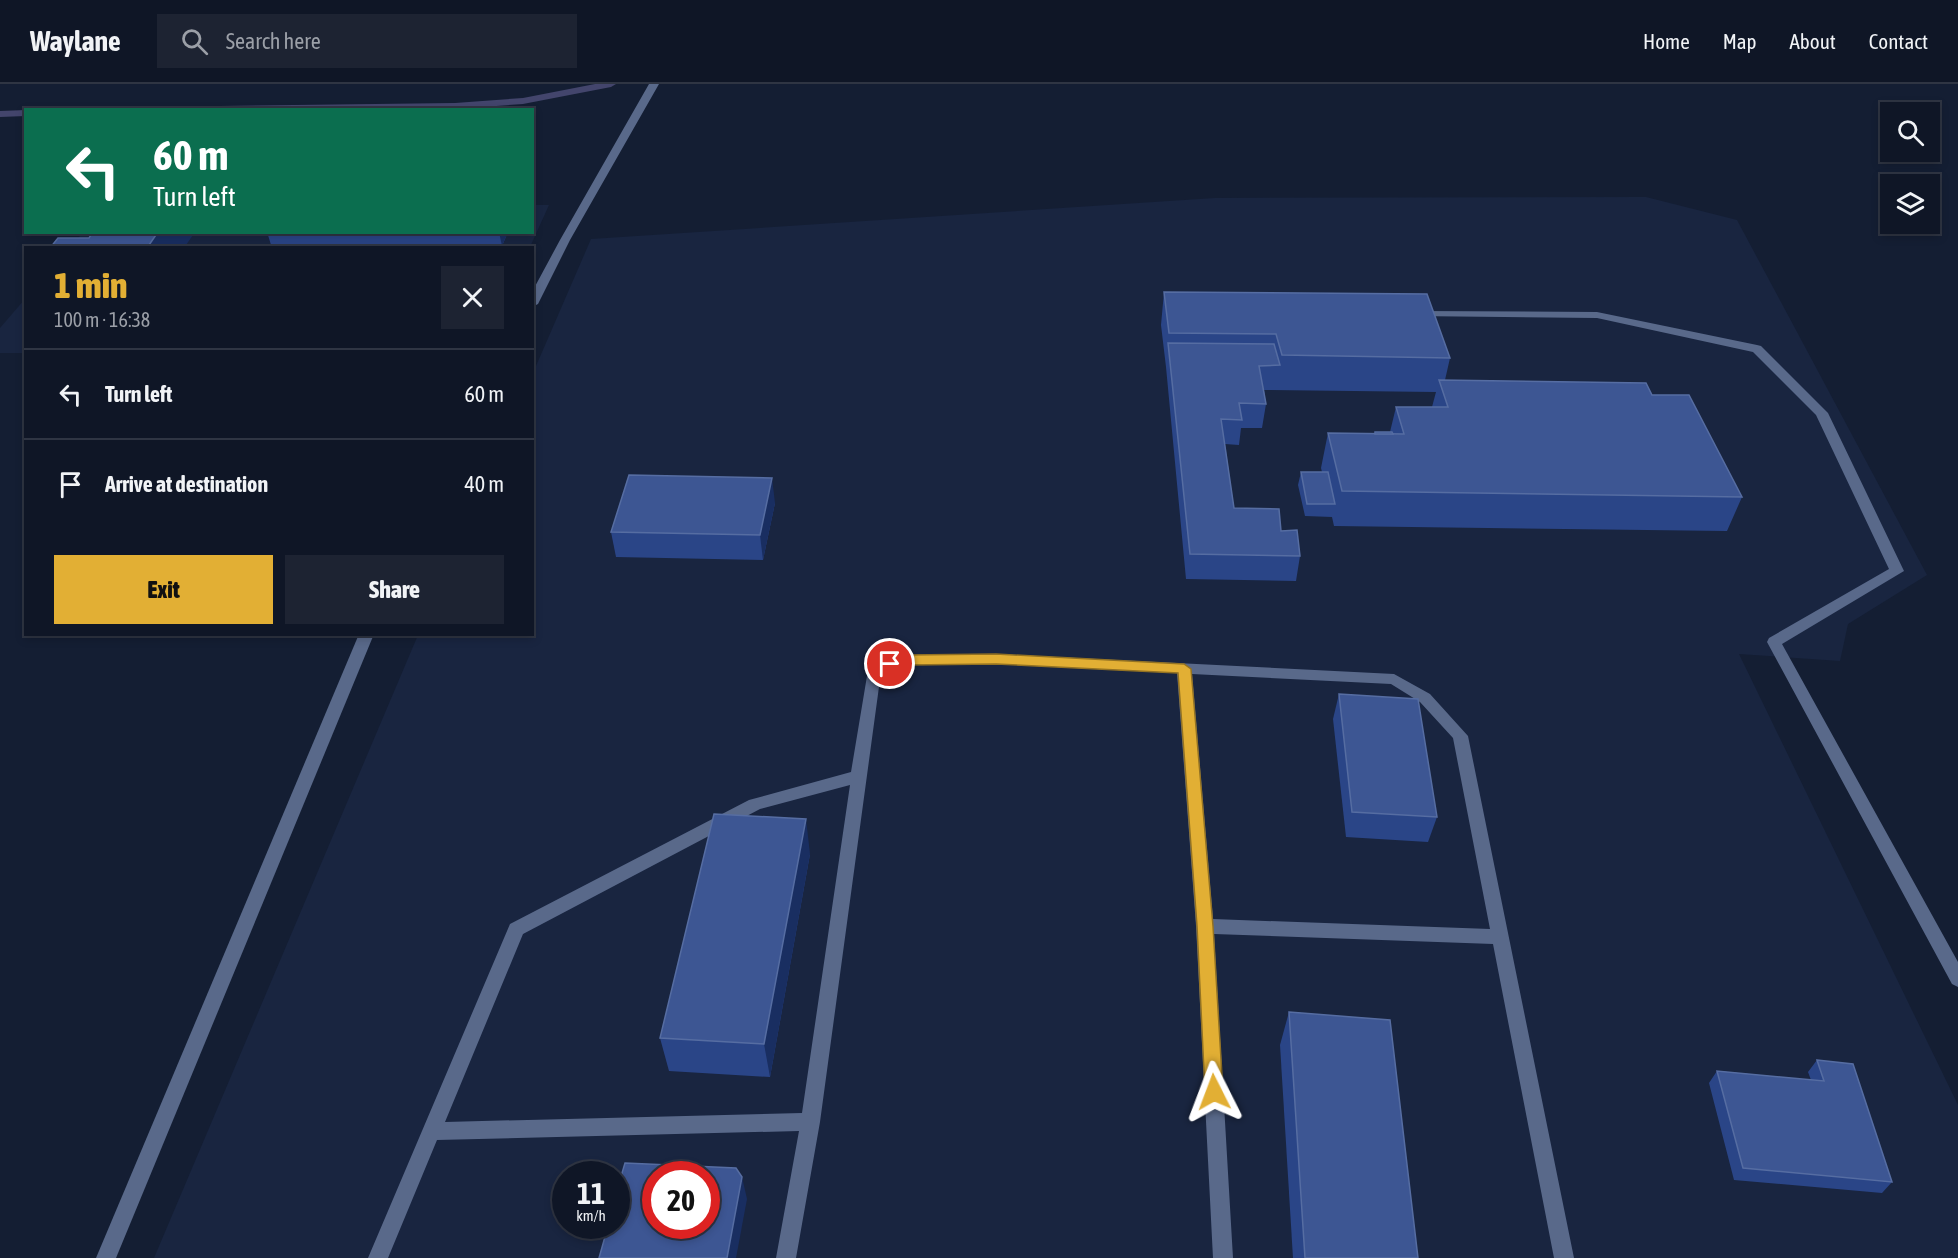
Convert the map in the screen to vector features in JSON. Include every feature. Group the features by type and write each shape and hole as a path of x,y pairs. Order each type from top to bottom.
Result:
{"street":[{"path":"534,300 565,240 654,84"},
{"path":"1397,314 1597,315 1757,349 1822,413 1897,570 1774,642 1958,979"},
{"path":"106,1258 366,636"},
{"path":"786,1258 810,1122 874,668 907,660 996,659 1394,679 1425,698 1460,736 1564,1258"},
{"path":"1184,669 1205,926 1223,1258"},
{"path":"378,1258 516,929 755,804 859,776"},
{"path":"1205,926 1500,937"},
{"path":"432,1131 810,1122"}],"shaded area":[{"path":"1646,197 1737,220 1927,575 1848,624 1840,661 1739,654 1958,1105 1958,1258 154,1258 418,636 534,636 534,371 591,239 1215,198"},
{"path":"534,205 549,205 530,246 72,246 81,234 534,234"},
{"path":"24,300 24,353 0,353 0,328"}],"building":[{"path":"92,234 157,234 148,246 52,246 58,238 89,238"},
{"path":"1164,292 1427,294 1450,358 1282,355 1276,334 1169,333"},
{"path":"1168,343 1274,344 1280,365 1259,366 1266,404 1239,403 1242,420 1221,419 1234,508 1279,509 1281,531 1297,530 1300,556 1190,554"},
{"path":"1439,380 1646,383 1652,395 1689,395 1742,497 1342,491 1328,433 1404,434 1396,407 1448,407"},
{"path":"1375,432 1392,432 1393,434 1375,434"},
{"path":"1301,472 1328,472 1335,504 1307,504"},
{"path":"629,475 772,478 760,535 611,532"},
{"path":"1339,694 1418,699 1437,817 1352,812"},
{"path":"714,814 806,819 764,1044 660,1038"},
{"path":"1289,1012 1390,1020 1418,1258 1305,1258"},
{"path":"1817,1060 1853,1064 1892,1182 1743,1168 1717,1071 1824,1081"},
{"path":"630,1163 642,1164 642,1239 720,1239 720,1167 736,1168 742,1177 727,1258 599,1258 604,1239 630,1239"}],"waterway":[{"path":"301,108 455,106 523,101 611,84"},
{"path":"0,114 24,113"}],"route":[{"path":"890,664 907,660 996,659 1184,669 1205,926 1214,1092"}]}
